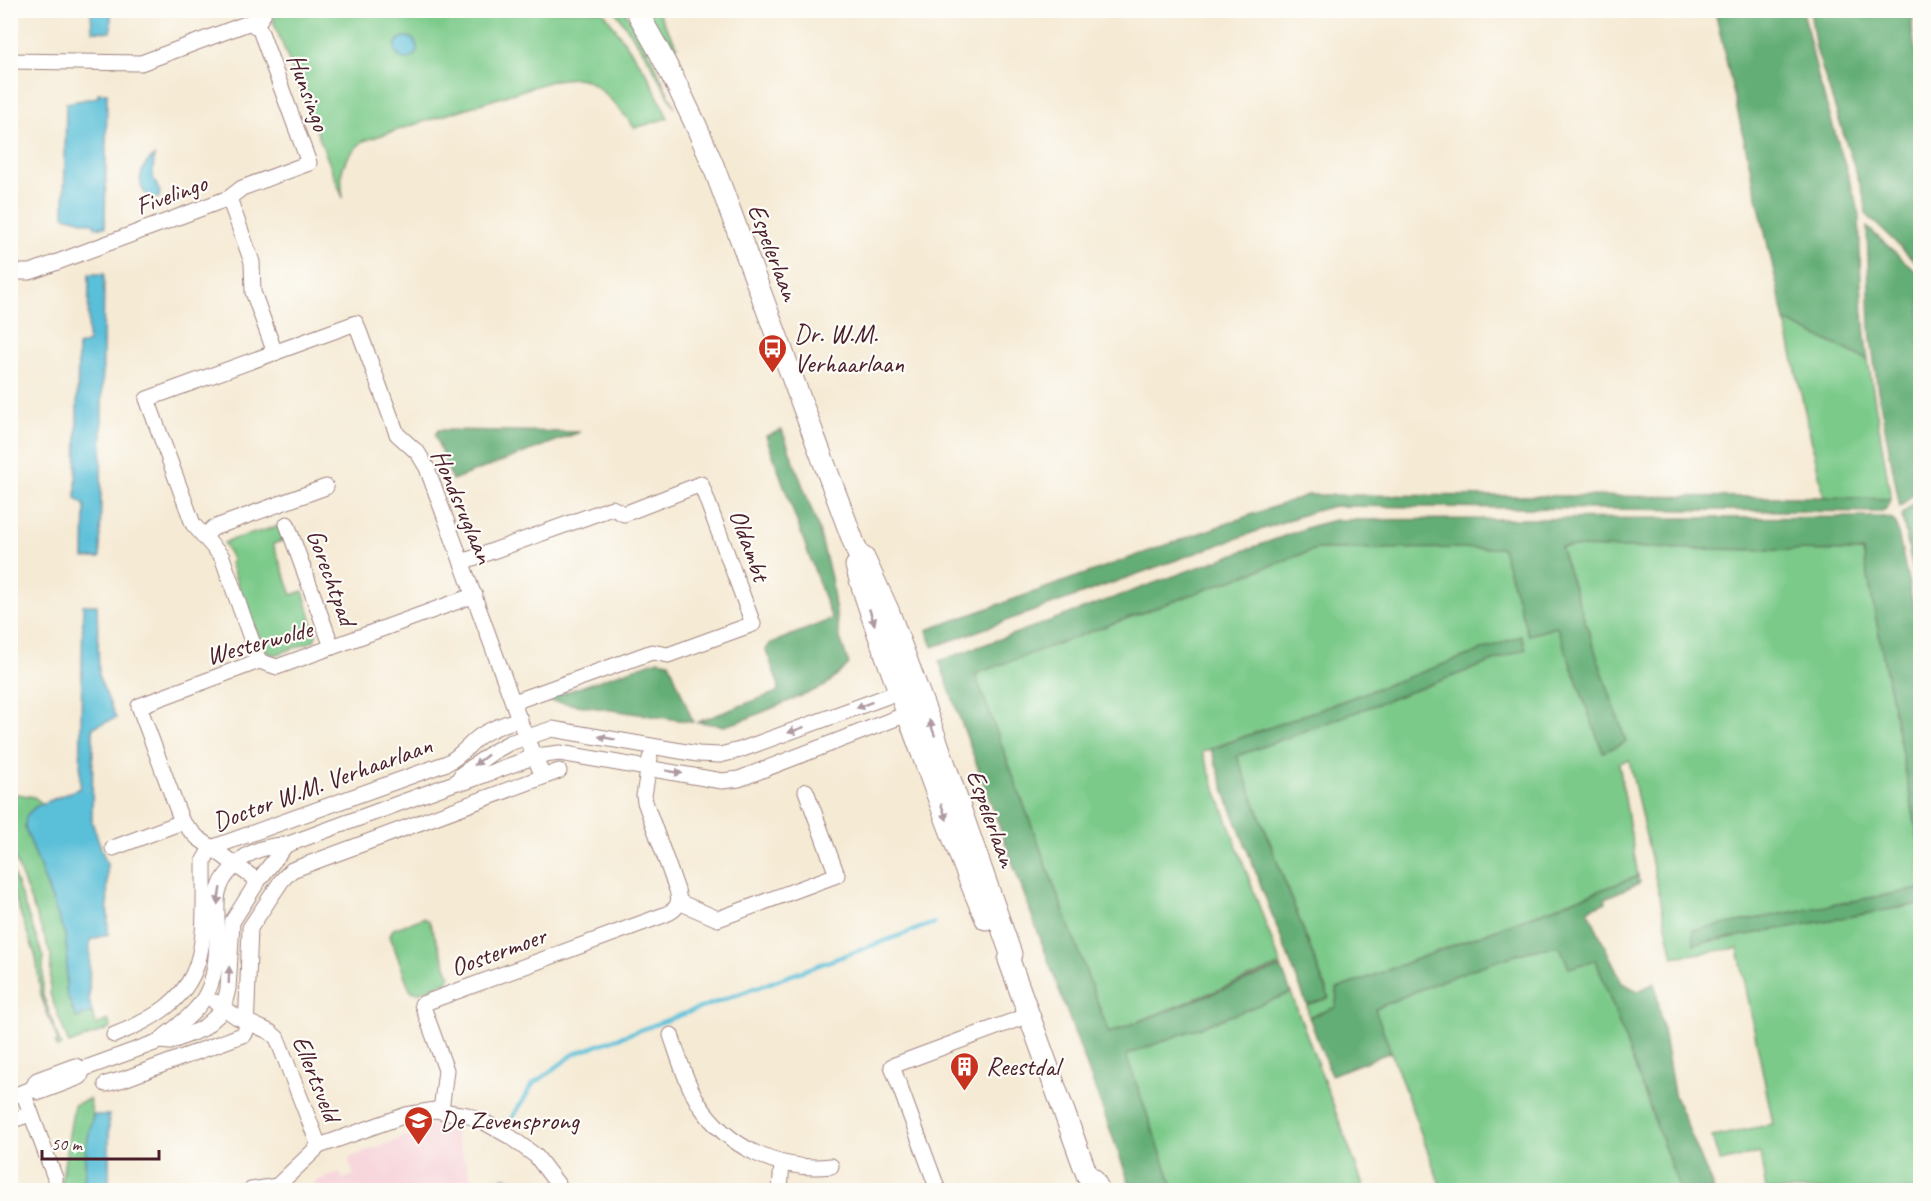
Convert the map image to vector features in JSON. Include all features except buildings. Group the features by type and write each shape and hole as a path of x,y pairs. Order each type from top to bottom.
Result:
{"main road":[{"name":"Espelerlaan","path":"636,10 680,89 703,141 858,554 864,558 888,610 909,694 991,896 1011,954 1009,960 1091,1185"},
{"name":"Espelerlaan","path":"909,694 908,714 969,880 1003,958 1009,960"}],"street":[{"path":"10,61 141,63 251,22 255,26 264,10"},
{"name":"Hunsingo","path":"229,198 242,188 309,164 260,30 255,26"},
{"name":"Fivelingo","path":"10,272 36,270 229,198 252,262 253,292 275,353"},
{"name":"Hondsruglaan","path":"204,537 194,524 147,399 356,323 397,434 418,453 428,468 520,719"},
{"name":"Oldambt","path":"462,562 612,508 624,514 701,484 730,560 753,624 668,656 652,652 514,702"},
{"path":"259,661 222,557 204,537 213,528 326,487"},
{"name":"Gorechtpad","path":"287,524 332,647"},
{"name":"Westerwolde","path":"258,881 211,848 188,830 182,822 139,706 259,661 277,668 475,595"},
{"name":"Doctor W.M. Verhaarlaan","path":"457,782 462,774 493,752 509,743 547,730 708,755 726,754 909,694"},
{"name":"Doctor W.M. Verhaarlaan","path":"160,1041 183,1022 206,996 216,958 218,895 224,878 247,855 273,845 286,845 457,782 465,782 536,756 560,753 722,781 739,779 908,714"},
{"path":"520,719 543,776"},
{"name":"Doctor W.M. Verhaarlaan","path":"123,1029 165,1009 188,984 201,952 204,860 211,848 447,763 458,757 486,733 520,719"},
{"path":"652,746 645,802 680,902 718,920 837,875 806,791"},
{"path":"113,1085 245,1034 250,928 282,880 292,870 559,771"},
{"path":"113,848 182,822"},
{"name":"Doctor W.M. Verhaarlaan","path":"22,1093 40,1092 80,1077 83,1069 160,1041 170,1042 202,1029 215,1019 227,995 230,979 232,922 258,881 286,845"},
{"name":"Oostermoer","path":"441,1111 446,1070 422,1004 664,915 675,910 680,902"},
{"path":"188,984 247,1022"},
{"path":"938,1191 892,1066 1029,1015"},
{"name":"Ellertsveld","path":"247,1022 270,1032 279,1040 319,1146 277,1188 251,1191"},
{"path":"671,1035 693,1094 714,1123 728,1136 769,1160 806,1167 831,1166"},
{"path":"22,1093 55,1178 55,1191"},
{"path":"319,1146 411,1113 441,1111 473,1117 509,1136 536,1156 562,1191"},
{"path":"10,1121 31,1113"},
{"path":"780,1191 782,1163"}],"shaded area":[{"name":"De Zevensprong","path":"431,1124 453,1130 476,1190 317,1190 314,1182 340,1172 342,1179 354,1175 348,1158 410,1135 413,1130"}],"green space":[{"path":"273,11 603,11 647,74 668,118 635,128 611,100 590,82 577,78 555,80 363,141 350,154 343,166 341,180 343,198 274,23"},
{"path":"615,11 625,11 643,39 675,108 646,55"},
{"path":"645,11 657,11 677,46 667,50"},
{"path":"1715,11 1803,11 1818,77 1858,208 1862,308 1868,360 1785,321"},
{"path":"1810,11 1913,11 1912,29 1920,80 1920,266 1866,214 1863,194 1816,49"},
{"path":"1867,227 1920,275 1920,488 1900,507 1878,391 1870,330"},
{"path":"1785,321 1868,360 1891,499 1824,497"},
{"path":"438,430 580,432 452,480 435,435"},
{"path":"782,430 818,527 831,578 839,635 849,664 825,686 741,721 724,726 698,722 777,692 779,686 766,650 769,644 832,619 766,436"},
{"path":"1307,495 1891,499 1887,507 1879,512 1334,506 1308,513 933,647 927,630"},
{"path":"1920,496 1920,607 1902,515"},
{"path":"1884,517 1892,519 1896,524 1920,636 1920,848 1863,551 1560,547 1626,742 1603,752 1557,627 1528,635 1502,548 1316,549 975,674 1109,1033 1281,967 1291,993 1126,1055 1174,1190 1132,1190 939,661 1312,526 1335,520"},
{"path":"279,526 284,540 273,544 292,595 303,591 316,635 314,641 275,655 268,653 251,620 230,563 233,561 224,543"},
{"path":"1560,547 1863,551 1920,848 1920,889 1694,930 1694,944 1920,904 1920,1190 1766,1190 1760,1153 1720,1162 1712,1137 1773,1124 1738,948 1673,957 1629,760 1619,763 1638,876 1337,989 1336,1007 1309,1017 1307,1005 1329,997 1237,756 1525,649 1521,636 1202,752 1281,965 1109,1033 975,674 1316,549 1502,548 1528,635 1557,627 1603,752 1626,742"},
{"path":"1521,636 1526,649 1237,756 1329,998 1307,1005 1229,803 1211,749"},
{"path":"658,660 669,662 693,722 543,700"},
{"path":"11,793 34,797 43,804 35,807 25,827 65,935 66,992 76,1018 92,1012 96,1025 108,1020 111,1028 69,1044 50,994 51,955 11,848"},
{"path":"11,868 43,956 43,995 61,1046 57,1048 55,1043 58,1042 41,996 36,957 11,887"},
{"path":"1638,876 1639,883 1605,898 1606,902 1588,910 1622,983 1638,991 1655,983 1674,1094 1714,1190 1680,1190 1596,960 1569,968 1560,947 1528,951 1481,966 1375,1009 1391,1052 1331,1075 1309,1017 1336,1007 1337,989"},
{"path":"1920,889 1920,904 1694,944 1693,930"},
{"path":"423,918 429,921 450,976 447,982 417,993 410,990 390,936 393,929"},
{"path":"1548,947 1561,947 1596,960 1680,1190 1442,1190 1375,1009 1460,973"},
{"path":"1291,993 1365,1190 1174,1190 1126,1055"},
{"path":"89,1099 93,1115 86,1148 84,1190 62,1190 62,1177 74,1105"}],"water":[{"path":"91,11 111,11 111,32 92,31"},
{"path":"406,37 414,40 417,48 414,56 406,59 398,56 395,48 398,40"},
{"path":"98,93 107,93 105,227 95,227 95,224 64,216 66,103 98,97"},
{"path":"154,156 153,177 160,192 159,198 152,199 143,189 141,178 145,166"},
{"path":"89,274 104,274 100,558 84,558 85,506 76,498 78,346 88,342"},
{"path":"83,605 97,605 99,677 116,718 93,727 92,822 107,865 108,934 90,940 89,1000 92,1012 76,1018 66,992 65,935 25,827 26,816 35,807 80,788"},
{"path":"93,1115 109,1115 109,1190 84,1190 86,1148"},
{"path":"504,1177 513,1180 519,1190 498,1190 496,1184"}],"waterway":[{"path":"513,1117 532,1085 574,1054 934,923"}],"place":[{"name":"Dr. W.M. Verhaarlaan","path":"773,374"},
{"name":"Reestdal","path":"965,1092"},
{"name":"De Zevensprong","path":"419,1146"}]}
